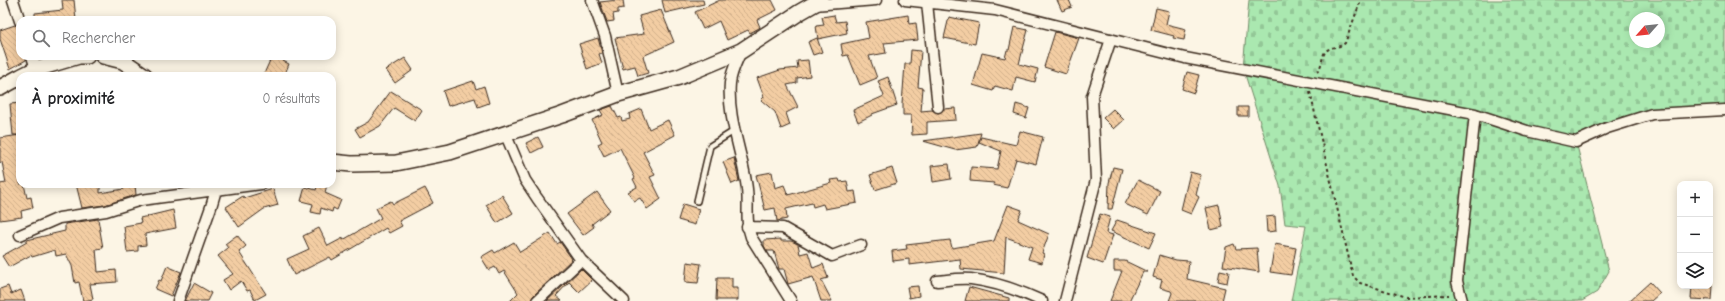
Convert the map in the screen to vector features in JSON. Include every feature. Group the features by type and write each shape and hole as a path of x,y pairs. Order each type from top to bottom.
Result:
{"street":[{"path":"13,0 18,16"},
{"path":"592,0 605,36 618,94"},
{"path":"336,162 351,164 396,163 450,152 562,115 618,94 679,77 741,51 807,4 876,0"},
{"path":"905,0 996,10 1185,58 1476,114 1527,131 1576,142 1607,128 1652,114 1725,110"},
{"path":"927,3 938,107"},
{"path":"1065,301 1096,180 1092,96 1111,39"},
{"path":"741,51 731,76 730,84 732,115 747,190 747,227 751,238 791,301"},
{"path":"26,72 34,63 53,60"},
{"path":"119,60 139,72"},
{"path":"0,88 16,80"},
{"path":"1461,298 1457,281 1458,261 1476,114"},
{"path":"506,133 525,180 581,260 624,301"},
{"path":"20,235 59,218 106,211 141,200 231,188"},
{"path":"178,301 216,190"},
{"path":"747,227 783,228 832,256 860,246"},
{"path":"537,301 581,260"},
{"path":"937,281 970,279 988,282 1028,294 1042,301"}],"lane":[{"path":"697,201 710,146 735,130"}],"path":[{"path":"1362,0 1345,43 1342,46 1327,50 1325,52 1321,68 1308,81 1353,276 1360,283 1406,297 1461,298"}],"green space":[{"path":"1249,0 1725,0 1725,110 1652,114 1576,142 1609,271 1597,292 1582,301 1291,301 1306,226 1285,224 1280,186 1243,68"}],"building":[{"path":"62,0 74,0 76,16 35,16 35,13 63,10"},
{"path":"623,0 624,8 618,9 618,13 613,14 614,21 607,22 600,2"},
{"path":"662,0 703,0 704,4 665,13"},
{"path":"720,0 772,0 777,10 757,20 760,27 759,28 750,33 748,30 727,40 719,21 703,29 695,12"},
{"path":"1057,0 1069,0 1072,7 1062,11"},
{"path":"1156,8 1169,11 1166,24 1186,29 1184,40 1173,38 1174,36 1151,30"},
{"path":"661,10 674,42 643,56 648,73 638,76 635,66 623,69 615,38 644,34 639,16"},
{"path":"834,15 836,22 845,21 847,33 818,39 816,26 824,25 822,17"},
{"path":"908,15 909,24 916,23 918,40 884,43 886,53 869,56 877,78 860,85 848,55 843,56 841,44 869,38 866,22"},
{"path":"949,17 979,23 975,44 944,38"},
{"path":"16,25 16,60 26,60 10,69 0,39 0,30"},
{"path":"1014,27 1028,30 1019,64 1038,69 1035,82 1016,77 1013,91 995,86 993,91 973,85 982,53 1005,58 1007,50 1009,50"},
{"path":"1055,32 1079,38 1066,74 1044,67"},
{"path":"598,38 602,53 599,54 602,63 587,69 579,44"},
{"path":"817,38 822,52 813,55 808,42"},
{"path":"911,50 921,51 918,87 923,88 921,111 932,110 938,113 944,109 955,108 956,120 927,122 927,134 912,135 911,115 903,115 903,103 902,104 905,64 910,64"},
{"path":"405,58 413,70 395,83 386,70"},
{"path":"270,60 284,60 289,64 286,72 265,72"},
{"path":"808,60 810,76 797,78 797,83 787,85 798,107 786,113 790,125 781,129 775,112 761,100 764,97 757,78 780,70 798,68 797,61"},
{"path":"1187,72 1199,75 1194,93 1182,89"},
{"path":"888,77 897,105 872,114 858,122 853,110 884,96 878,81"},
{"path":"473,81 476,89 484,86 489,103 478,107 475,98 448,106 443,91"},
{"path":"391,91 422,110 415,121 394,108 380,126 360,137 355,129 368,122"},
{"path":"16,103 16,135 13,135 10,104"},
{"path":"1016,104 1029,108 1026,118 1014,114"},
{"path":"612,106 618,118 621,117 622,121 630,119 629,114 641,109 649,129 668,120 675,135 643,152 655,175 650,177 661,199 647,209 640,198 634,201 628,192 637,187 633,179 635,178 620,148 604,156 598,144 602,142 592,120 603,115 600,110"},
{"path":"1238,107 1248,107 1248,116 1238,116"},
{"path":"1113,109 1124,120 1114,129 1103,118"},
{"path":"1020,131 1043,137 1036,164 1016,159 1007,188 993,185 994,183 970,181 971,167 997,169 1001,151 979,142 981,137 1016,145"},
{"path":"981,133 977,147 955,150 923,141"},
{"path":"16,136 16,188 25,188 27,198 31,197 33,208 21,211 22,217 0,220 0,184 6,183 2,162 0,163 0,138"},
{"path":"538,137 543,147 531,153 526,143"},
{"path":"734,158 739,181 732,184 723,162"},
{"path":"949,164 951,179 933,182 931,166"},
{"path":"1113,167 1122,169 1112,209 1108,209 1109,183"},
{"path":"892,168 897,183 875,190 870,175"},
{"path":"772,172 775,188 784,185 788,195 831,183 830,180 839,179 840,182 847,181 849,192 855,191 857,203 825,209 823,204 813,207 812,203 786,209 787,219 777,221 775,208 765,210 756,175"},
{"path":"1190,172 1201,175 1196,195 1199,197 1191,214 1181,210"},
{"path":"1138,180 1160,191 1148,215 1125,204"},
{"path":"77,188 100,188 100,193 124,188 135,188 136,195 105,205 82,208"},
{"path":"305,188 316,190 317,188 326,188 325,193 341,200 337,210 333,208 332,212 321,208 320,214 311,212 313,204 301,201"},
{"path":"425,188 433,203 399,221 402,226 389,233 386,228 332,260 330,257 294,275 287,259 309,249 303,236 319,228 328,246 343,238 343,240 381,218 376,208 391,201 393,204"},
{"path":"273,189 278,205 264,209 239,227 226,207 243,196 244,198"},
{"path":"597,192 610,210 592,224 594,227 583,235 567,214"},
{"path":"502,195 513,213 497,223 486,205"},
{"path":"683,204 699,209 695,225 678,220"},
{"path":"1008,205 1022,210 1018,220 1049,234 1042,253 1044,254 1042,263 1028,259 1032,247 1006,237 1004,273 961,269 960,259 909,265 909,259 893,261 892,251 907,249 906,245 950,240 952,248 994,241"},
{"path":"1219,205 1223,227 1211,230 1206,208"},
{"path":"173,210 176,228 145,234 146,245 138,246 138,251 127,252 124,226 141,223 140,218"},
{"path":"1100,214 1110,217 1106,233 1113,235 1103,264 1087,258"},
{"path":"1275,216 1276,231 1267,232 1266,217"},
{"path":"98,219 103,248 96,249 98,272 116,270 117,282 90,284 93,299 83,301 79,282 75,283 72,266 66,254 56,256 55,250 32,257 31,255 9,267 2,256 27,242 27,240 65,231 65,224"},
{"path":"1117,220 1156,233 1149,248 1111,231"},
{"path":"550,233 557,244 560,242 572,259 533,296 531,301 510,301 518,293 504,271 499,274 495,267 489,270 481,257 493,250 495,253 514,242 520,252"},
{"path":"237,235 246,246 239,252 266,294 255,300 250,290 247,291 241,281 229,290 223,280 233,274 218,256 228,248 225,244"},
{"path":"781,239 781,241 791,241 798,244 800,254 808,252 813,268 823,264 828,278 821,280 832,301 821,301 813,277 788,284 784,269 779,269 774,251 767,251 764,246 764,240"},
{"path":"1234,244 1236,249 1257,248 1259,272 1223,266 1226,247"},
{"path":"1275,244 1296,248 1291,275 1270,272"},
{"path":"1159,255 1176,260 1189,261 1187,279 1225,288 1222,301 1169,301 1172,293 1171,291 1160,288 1162,280 1153,277"},
{"path":"1114,261 1125,261 1148,272 1143,272 1129,301 1110,301 1122,271 1114,271"},
{"path":"687,262 701,264 698,283 685,282"},
{"path":"167,266 181,272 171,296 155,289 159,280 161,281"},
{"path":"581,269 592,280 579,292 569,282 556,296 562,301 547,301"},
{"path":"1220,270 1229,272 1227,283 1218,281"},
{"path":"717,278 732,278 732,288 738,288 738,300 716,300"},
{"path":"1650,282 1660,293 1651,301 1629,301"},
{"path":"194,283 211,293 207,301 185,301"},
{"path":"8,286 11,294 21,290 25,301 0,301 0,289"},
{"path":"918,286 919,296 909,298 907,287"},
{"path":"969,287 1009,298 1009,301 965,301"},
{"path":"1692,289 1712,289 1711,300 1691,299"}]}
